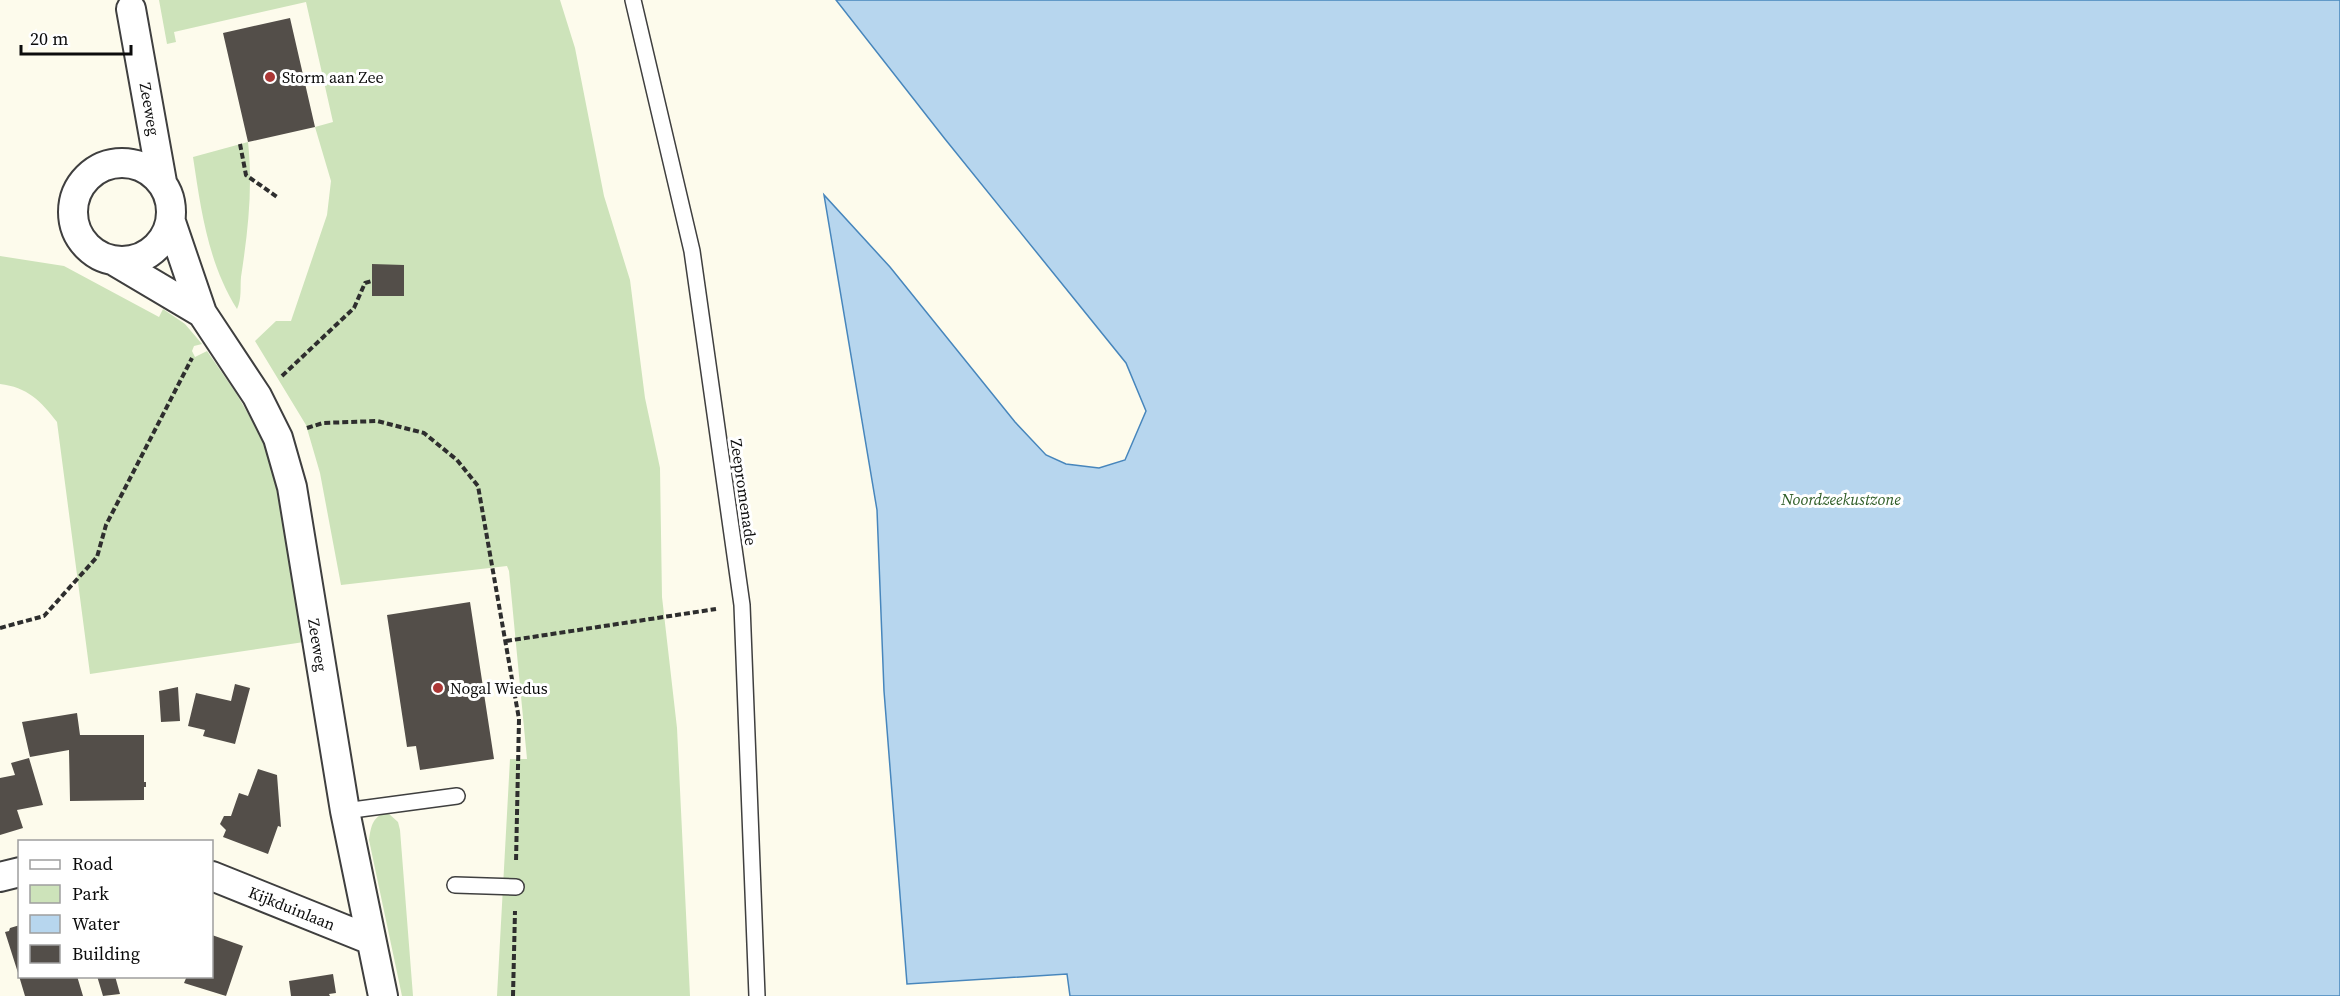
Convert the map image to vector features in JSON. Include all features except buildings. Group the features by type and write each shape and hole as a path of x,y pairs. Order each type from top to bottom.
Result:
{"street":[{"name":"Zeeweg","path":"130,4 162,182"},
{"path":"115,163 128,163 141,166 162,182 171,201 171,222 166,236 157,248 131,261 116,262 100,257 86,247 77,233 72,207 75,194 91,173 115,163"},
{"name":"Zeeweg","path":"171,222 202,313 257,396 278,438 292,487 345,812 382,996"},
{"name":"Zeeweg","path":"116,262 202,313"},
{"path":"0,877 18,872"},
{"name":"Kijkduinlaan","path":"213,876 371,940"}],"lane":[{"name":"Zeepromenade","path":"633,0 692,251 742,605 758,996"},
{"path":"345,812 457,796"},
{"path":"455,885 516,887"}],"path":[{"path":"240,144 246,175 278,197"},
{"path":"274,383 354,308 365,283 372,281"},
{"path":"0,627 44,616 97,558 106,525 195,353"},
{"path":"278,438 323,423 377,421 424,433 457,460 478,486 519,719 513,996"},
{"path":"506,641 673,618 742,605"}],"green space":[{"path":"159,0 560,0 575,48 604,196 630,280 645,398 660,468 662,597 677,728 690,996 497,996 510,759 527,759 509,571 507,566 341,585 320,473 306,425 255,341 276,321 291,321 327,215 331,181 315,127 333,122 306,2 174,32 176,42 167,44"},
{"path":"248,142 249,210 237,309 212,255 193,157"},
{"path":"0,256 64,266 159,317 163,309 185,324 202,344 194,346 192,351 195,357 207,351 236,393 265,443 277,487 304,642 90,674 57,422 33,396 18,388 0,384"},
{"path":"388,813 398,822 400,830 413,996 402,996 369,840 376,819"}],"water":[{"name":"Noordzeekustzone","path":"836,0 2340,0 2340,996 1070,996 1067,974 907,984 884,691 877,510 824,195 890,267 1015,422 1046,455 1066,464 1099,468 1125,460 1146,411 1126,363"}],"place":[{"name":"Storm aan Zee","path":"270,77"},
{"name":"Nogal Wiedus","path":"438,688"}]}
